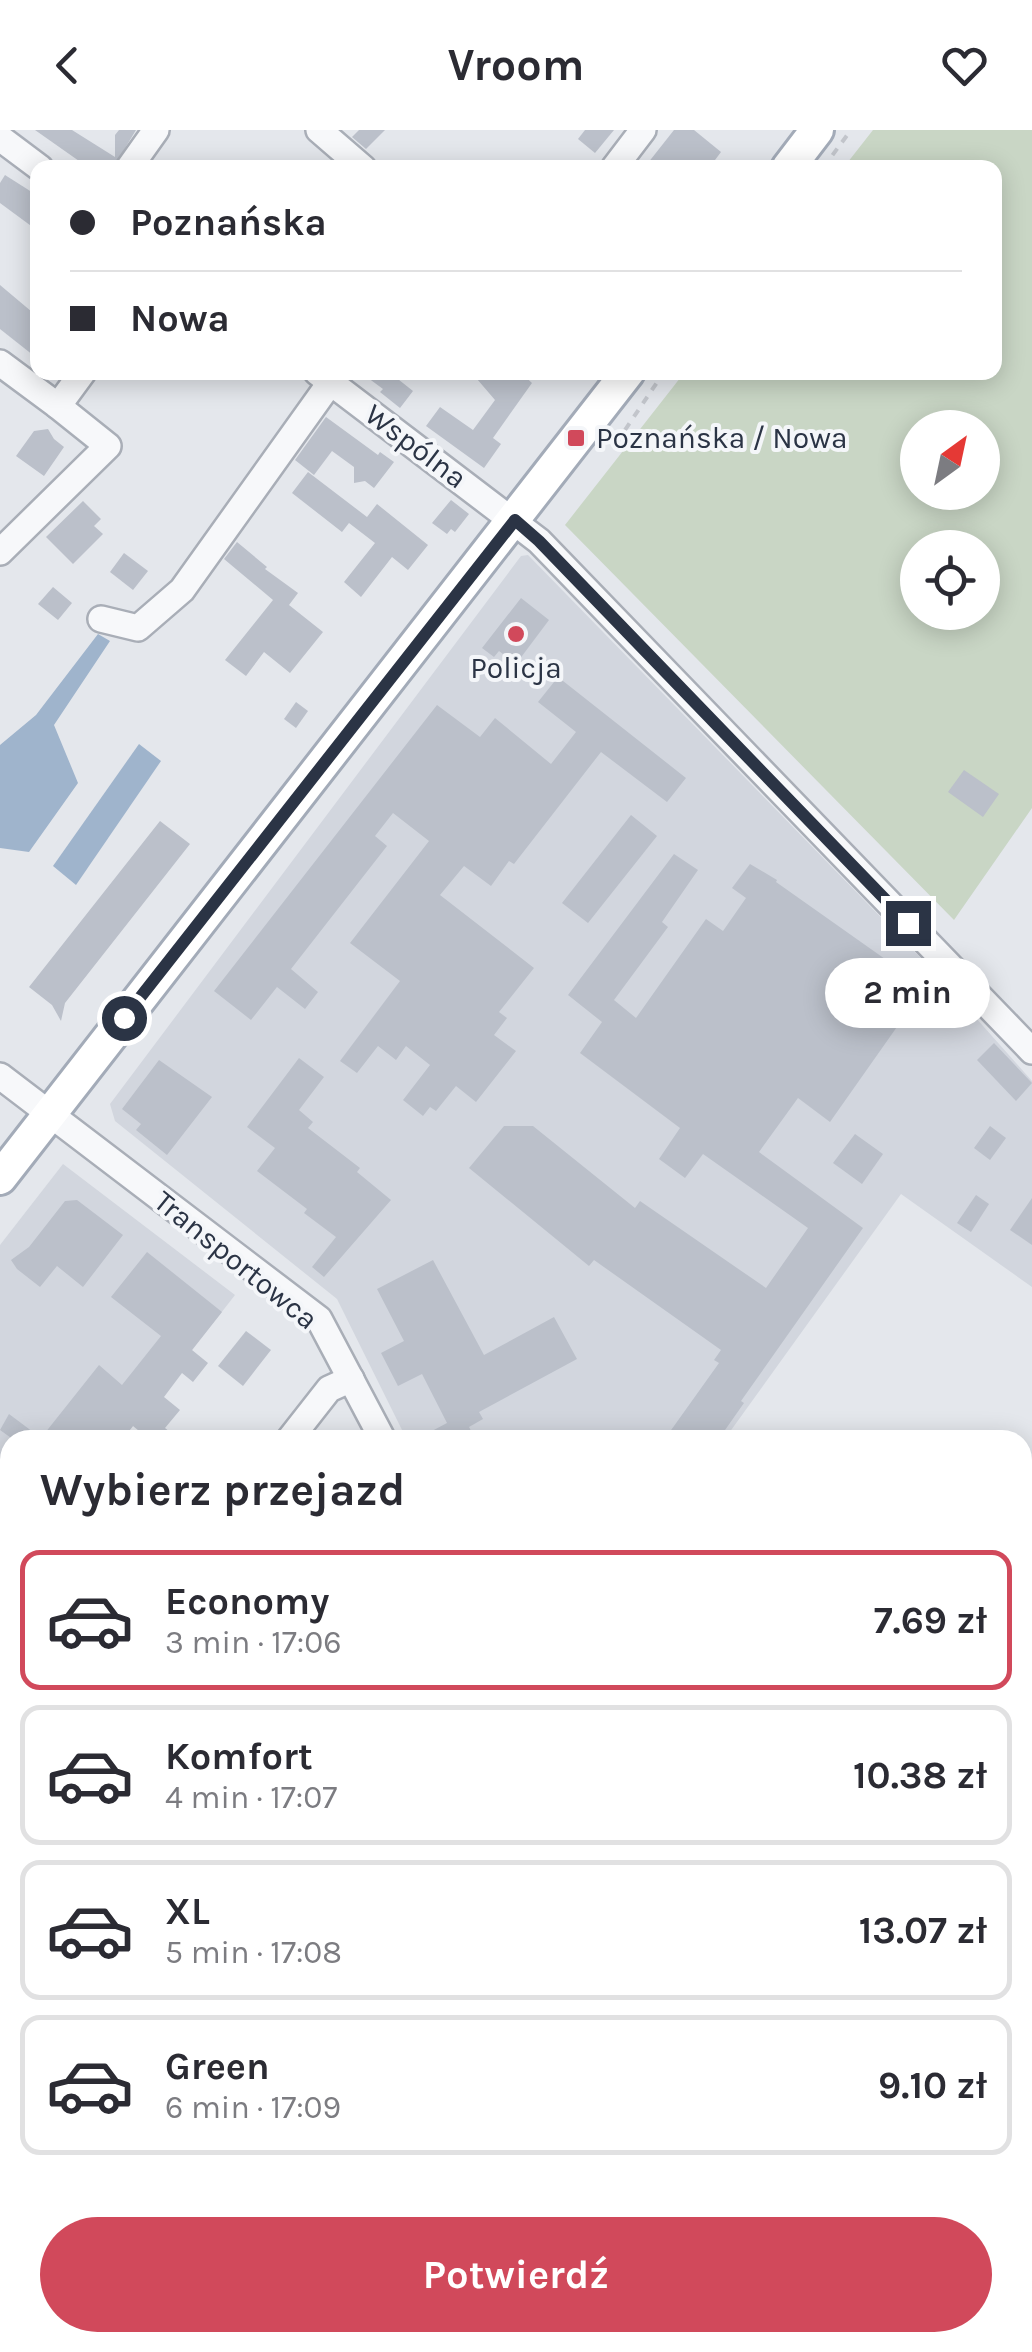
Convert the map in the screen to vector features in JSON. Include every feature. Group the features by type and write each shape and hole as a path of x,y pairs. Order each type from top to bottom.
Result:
{"main road":[{"path":"794,160 817,130"},
{"path":"0,1178 622,380"}],"street":[{"path":"134,160 156,130"},
{"path":"620,160 643,130"},
{"path":"322,131 354,160"},
{"path":"0,138 30,160"},
{"path":"0,363 108,446 0,552"},
{"path":"58,406 77,380"},
{"path":"101,618 138,628 182,590 323,380"},
{"name":"Wspólna","path":"327,380 539,541 1032,1051"},
{"name":"Transportowca","path":"0,1076 319,1319 378,1430"},
{"path":"296,1430 329,1389 351,1379"}],"path":[{"path":"828,160 852,130"},
{"path":"625,430 659,380"}],"shaded area":[{"path":"528,555 943,981 1032,1081 1032,1287 901,1194 731,1430 402,1430 337,1299 115,1121 110,1104 521,556"},
{"path":"63,1164 235,1295 130,1430 0,1430 0,1245"}],"green space":[{"path":"873,130 1032,130 1032,808 954,920 565,525 679,380 1002,380 1002,160 849,160"}],"water":[{"path":"98,634 110,641 54,725 78,783 29,852 0,848 0,745 36,715"},
{"path":"139,744 161,761 76,885 53,866"}],"building":[{"path":"35,130 72,130 115,157 115,135 119,130 136,130 118,160 78,160"},
{"path":"359,130 385,130 366,149 352,137"},
{"path":"585,130 614,130 595,153 578,139"},
{"path":"674,130 694,130 721,152 715,160 650,160"},
{"path":"5,175 30,191 30,225 0,203 0,183"},
{"path":"0,285 30,310 30,353 0,329"},
{"path":"371,380 399,380 413,391 400,408 380,392 383,389"},
{"path":"478,380 532,383 493,438 501,444 484,468 426,426 440,407 473,430 495,400"},
{"path":"326,417 394,462 374,488 365,481 354,483 354,467 332,451 314,475 295,460"},
{"path":"48,429 64,447 44,476 16,456 34,431"},
{"path":"308,472 367,517 377,504 428,545 408,570 392,557 361,597 344,582 375,543 349,523 342,532 292,493"},
{"path":"451,500 469,514 455,532 451,529 447,534 432,523"},
{"path":"83,501 101,519 94,526 103,534 73,564 46,537"},
{"path":"237,542 298,593 289,605 323,632 290,673 264,652 246,676 225,660 273,600 224,559"},
{"path":"124,553 148,571 133,590 110,572"},
{"path":"53,587 72,603 58,620 38,604"},
{"name":"Policja","path":"521,598 549,620 516,664 499,651 494,657 482,648"},
{"path":"558,677 686,778 667,802 601,752 514,864 509,861 491,886 464,866 440,895 534,968 499,1012 507,1018 494,1035 516,1051 476,1102 456,1086 436,1111 430,1107 423,1116 403,1100 430,1065 406,1046 396,1060 378,1046 357,1073 340,1061 400,981 350,943 429,841 393,813 375,836 387,846 291,969 318,992 305,1009 277,987 251,1020 214,991 437,705 480,737 495,718 551,764 576,732 538,702"},
{"path":"296,702 308,711 296,728 284,719"},
{"path":"964,770 999,794 983,817 948,792"},
{"path":"631,815 657,836 588,923 562,903"},
{"path":"160,821 190,844 65,1003 61,1021 52,1005 29,987"},
{"path":"674,854 698,870 662,922 668,927 614,1000 636,1018 706,919 723,931 746,898 732,888 750,864 919,983 905,1001 909,1004 896,1021 899,1024 830,1122 798,1098 759,1152 863,1228 741,1401 744,1403 725,1430 671,1430 719,1363 714,1360 721,1350 594,1260 589,1266 469,1168 504,1126 533,1126 635,1208 640,1201 766,1288 808,1228 703,1154 685,1178 659,1159 680,1128 580,1053 602,1022 568,995"},
{"path":"994,1043 1032,1083 1016,1101 977,1060"},
{"path":"299,1058 324,1077 299,1110 313,1122 308,1128 360,1168 357,1172 391,1200 324,1277 312,1267 336,1237 257,1171 275,1148 247,1127"},
{"path":"159,1060 212,1097 167,1155 136,1130 141,1124 122,1109"},
{"path":"990,1126 1006,1138 990,1160 974,1148"},
{"path":"855,1134 883,1154 862,1184 833,1163"},
{"path":"976,1195 989,1204 971,1232 957,1223"},
{"path":"1032,1198 1032,1245 1010,1230"},
{"path":"77,1200 123,1235 83,1287 57,1266 40,1287 11,1260 29,1247 65,1201"},
{"path":"147,1252 222,1312 192,1350 208,1363 193,1382 182,1373 164,1397 180,1410 165,1428 168,1430 138,1430 133,1426 130,1430 47,1430 99,1365 122,1385 161,1336 111,1297"},
{"path":"433,1260 484,1355 554,1317 577,1359 479,1412 483,1419 469,1427 471,1430 434,1430 447,1423 422,1374 398,1386 381,1353 404,1341 377,1289"},
{"path":"246,1331 271,1350 243,1386 218,1366"},
{"path":"9,1414 30,1430 0,1430"}],"place":[{"name":"Poznańska / Nowa","path":"576,438"},
{"name":"Policja","path":"516,634"}],"route":[{"path":"124,1018 515,520 908,923"}]}
